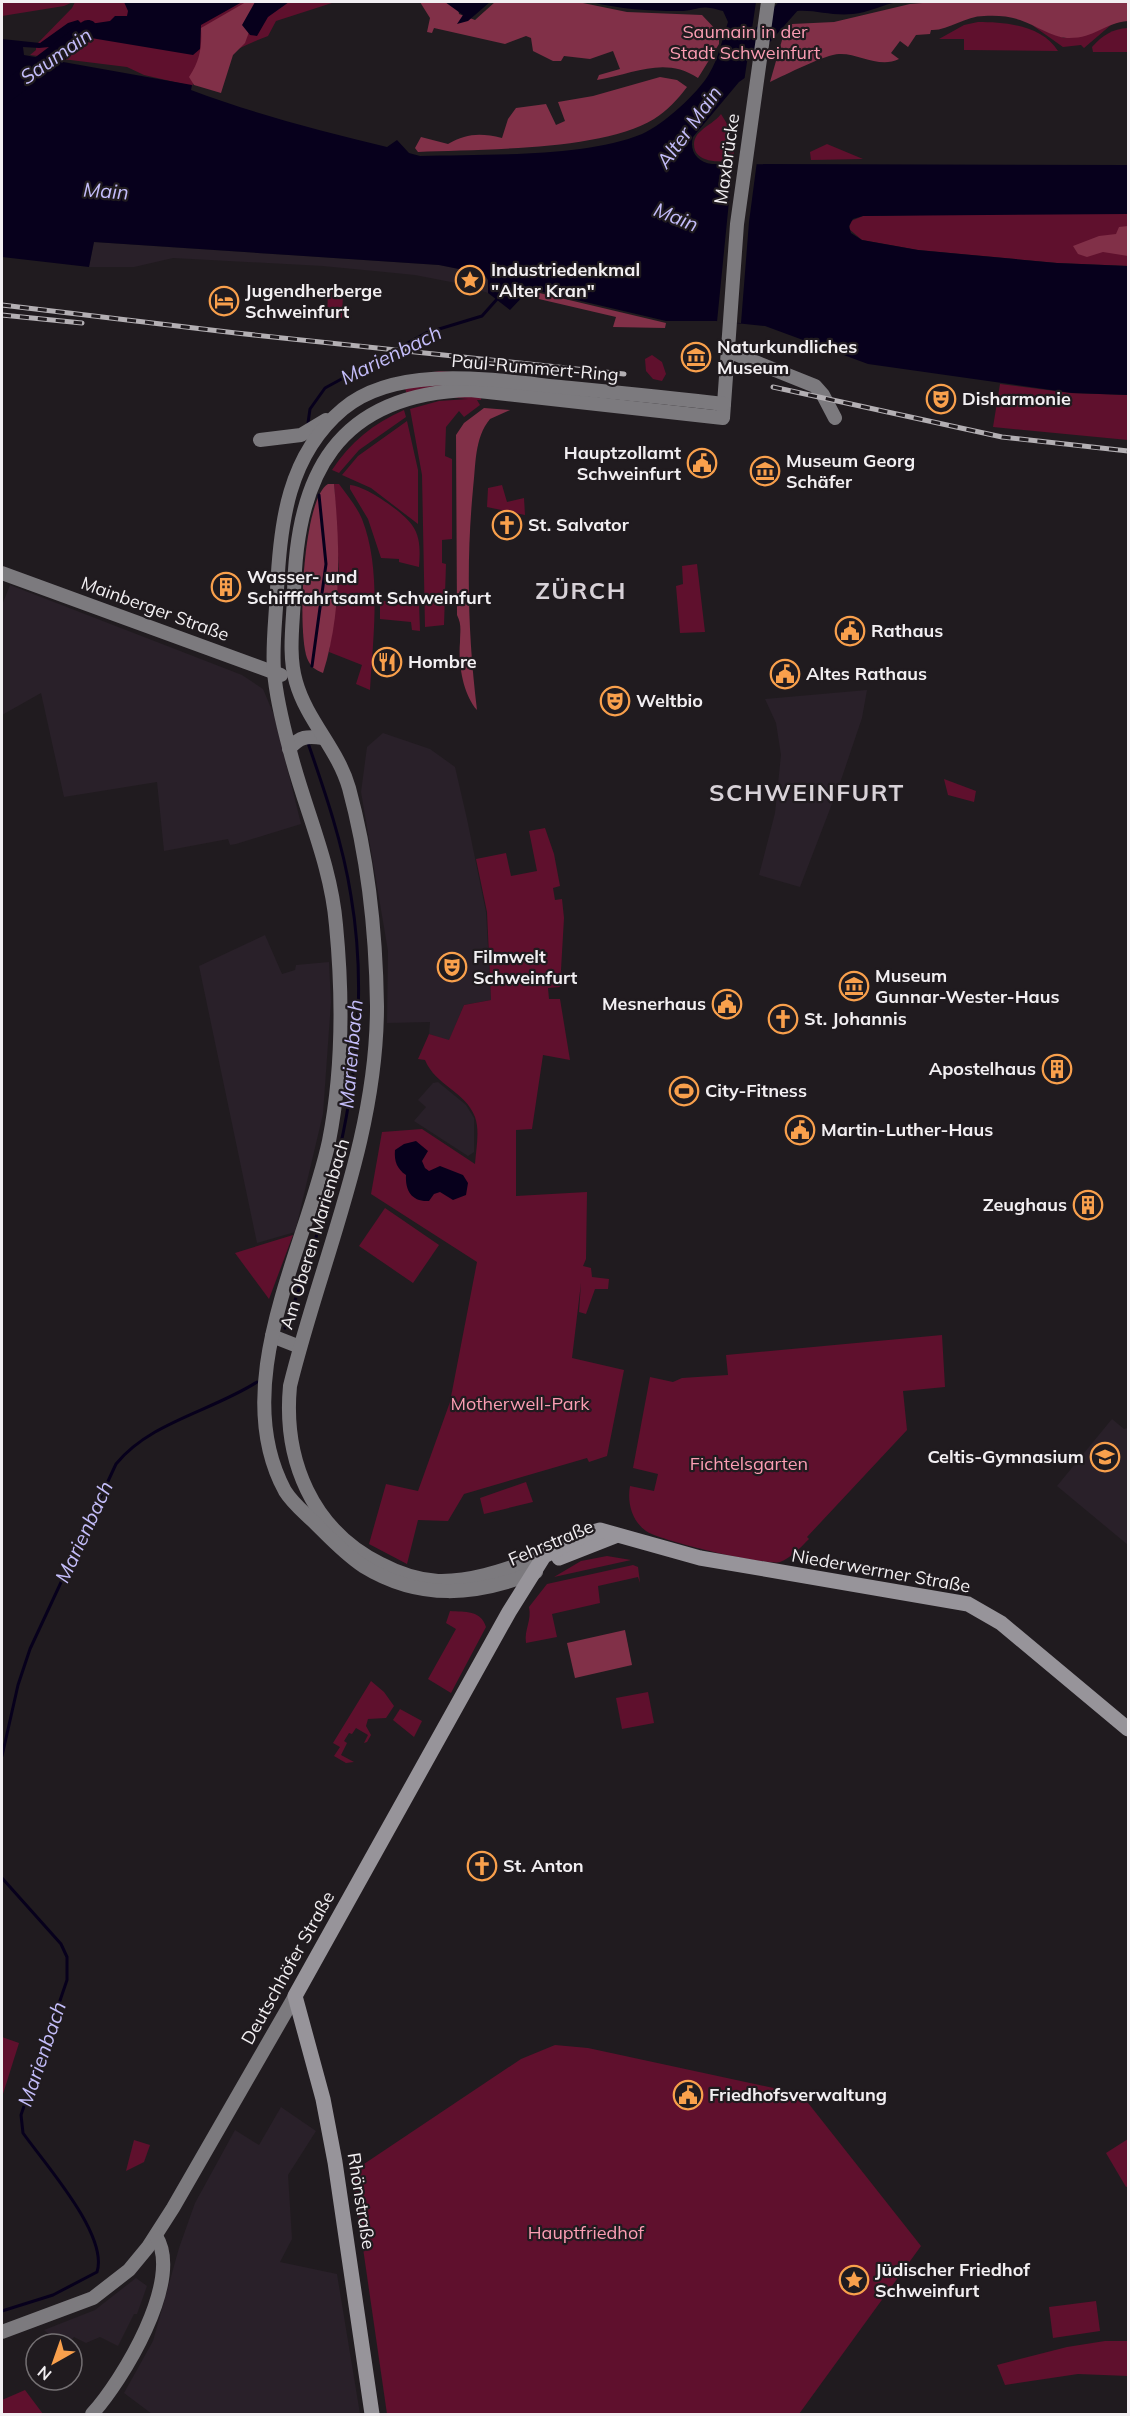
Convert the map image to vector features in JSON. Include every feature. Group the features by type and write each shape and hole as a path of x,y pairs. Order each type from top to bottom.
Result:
{"main road":[{"name":"Maxbrücke","path":"723,411 740,194 768,2"},
{"path":"728,351 820,390 835,418"},
{"name":"Paul-Rummert-Ring","path":"274,674 278,550 293,479 305,455 341,411 370,393 403,383 443,378 723,411"},
{"name":"Paul-Rummert-Ring","path":"295,679 292,655 294,567 303,508 312,482 331,452 355,427 382,409 415,396 451,390 556,392"},
{"path":"260,440 301,435 341,411"},
{"name":"Mainberger Straße","path":"2,573 172,633 274,674 295,679"},
{"name":"Am Oberen Marienbach","path":"274,674 289,749 331,881 339,959 340,1054 329,1141 272,1336 266,1377 265,1420 266,1436 274,1462"},
{"name":"Am Oberen Marienbach","path":"293,1457 288,1405 290,1386 363,1137 372,1085 377,1011 373,922 351,797 337,759 304,706 295,679"},
{"path":"289,749 304,736 323,738"},
{"name":"Am Oberen Marienbach","path":"272,1336 300,1347"},
{"name":"Fehrstraße","path":"293,1457 301,1481 320,1514 360,1552 392,1569 434,1581 459,1580 501,1571 544,1556 593,1531 600,1530 615,1536"},
{"name":"Fehrstraße","path":"274,1462 284,1488 296,1504 346,1554 388,1578 419,1588 470,1591 504,1584 536,1572 568,1553 615,1536"},
{"name":"Niederwerrner Straße","path":"615,1536 728,1564 968,1604 1001,1623 1128,1729"},
{"name":"Deutschhöfer Straße","path":"2,2332 93,2298 123,2277 156,2236 295,1996 509,1612 544,1556"},
{"name":"Rhönstraße","path":"295,1996 323,2099 335,2162 372,2415"},
{"path":"92,2415 124,2369 153,2306 164,2264 161,2244 156,2236"}],"shaded area":[{"path":"246,2 260,2 245,43 233,55 221,93 194,85 189,77 200,54 201,28"},
{"path":"420,2 457,2 459,14 475,20 495,2 578,2 627,12 702,15 719,33 719,44 698,78 673,68 661,67 597,80 599,75 620,69 613,51 590,59 564,56 561,61 553,61 533,51 531,38 526,36 505,44 434,28 432,33 427,32 430,18"},
{"path":"1128,2 1128,21 1085,36 1067,38 1012,18 993,16 970,18 944,28 931,30 930,34 916,35 908,47 900,41 891,53 899,59 892,62 876,62 839,54 805,65 770,82 784,33 792,24 834,22 910,4"},
{"path":"660,77 677,80 687,87 654,119 632,129 573,143 506,149 418,152 415,148 421,137 448,144 474,135 502,138 508,119 516,108 546,104 556,125 565,121 558,102 593,96"},
{"path":"1128,226 1128,256 1103,252 1087,257 1078,254 1073,246 1099,236 1116,234 1119,227"},
{"path":"94,242 439,265 484,274 488,280 488,293 461,284 415,275 323,266 173,258 134,267 89,267"},
{"path":"531,291 666,323 665,328 613,327 616,317 526,296"},
{"path":"484,408 510,410 490,419 478,443 475,462 469,572 470,627 477,710 468,696 462,678 460,660 460,622 457,615 456,435 464,423"},
{"path":"328,484 334,484 338,579 334,627 323,673 313,667 307,658 304,643 303,595 304,566 313,513 320,494"},
{"path":"10,585 242,675 263,689 274,715 301,824 236,844 230,845 228,839 164,851 157,782 64,797 41,693 2,715 2,605"},
{"path":"867,690 862,718 840,783 800,887 759,875 775,813 781,755 776,723 765,699"},
{"path":"383,733 430,749 455,767 467,819 486,912 491,1000 464,1005 449,1041 429,1034 430,1022 387,1023 388,951 361,792 367,747"},
{"path":"265,935 282,974 295,970 296,965 329,962 331,1002 323,1114 295,1232 257,1243 199,966"},
{"path":"438,1082 466,1105 474,1118 474,1152 468,1156 414,1121 426,1107 418,1100 433,1083"},
{"name":"Celtis-Gymnasium","path":"1112,1419 1124,1429 1128,1428 1128,1545 1057,1486"},
{"path":"625,1630 632,1665 575,1678 567,1643"},
{"path":"281,2107 316,2131 288,2175 292,2239 280,2262 337,2274 360,2414 152,2414 124,2393 153,2341 179,2248 195,2203 235,2130 259,2145"},
{"path":"136,2278 147,2286 137,2314 134,2314 118,2346 100,2337 86,2343 84,2332 46,2332 44,2330 95,2310"}],"green space":[{"path":"2,2 73,2 64,6 2,16"},
{"path":"75,2 335,2 276,21 268,36 214,63 197,78 192,86 144,75 127,67 30,55 36,50 36,45 72,8"},
{"path":"978,22 1011,24 1033,30 1051,42 1058,51 964,50 964,39 939,39 964,25"},
{"path":"1112,24 1084,48 1081,45 1063,47 1032,25 1064,38"},
{"path":"1128,28 1128,52 1093,52 1092,47 1104,36 1112,31"},
{"path":"721,114 732,132 722,149 725,151 735,143 733,162 709,160 698,155 695,150 694,142 697,135"},
{"path":"827,144 863,159 811,160 810,152"},
{"path":"1128,214 1128,266 1057,263 918,250 862,240 849,229 851,221 863,216"},
{"path":"328,292 343,293 342,318 327,318"},
{"path":"652,355 662,362 666,374 662,381 653,379 646,371 645,359"},
{"path":"440,371 484,375 481,400 477,400 480,405 464,417 459,411 446,427 445,456 452,459 452,539 442,540 442,563 446,564 444,625 425,627 422,475 410,409 439,401 468,399 447,397 410,403 401,377"},
{"path":"1000,384 1071,393 1128,395 1128,440 993,427"},
{"path":"404,410 406,417 359,450 339,473 332,470 364,434"},
{"path":"407,421 418,470 418,524 371,488 342,475 358,456"},
{"path":"334,484 339,484 362,519 372,560 375,604 370,690 356,684 362,665 329,652 339,573"},
{"path":"350,485 357,486 384,500 412,525 420,551 419,567 399,562 399,559 381,558 368,519 350,489"},
{"path":"502,485 507,502 524,498 525,515 487,507 488,488"},
{"path":"697,564 705,632 680,633 676,586 683,584 682,566"},
{"path":"380,601 419,602 420,631 412,630 411,622 380,619"},
{"path":"944,779 976,791 974,802 948,795"},
{"name":"Motherwell-Park","path":"545,828 554,854 560,886 553,888 555,900 562,899 564,918 560,987 548,988 549,999 560,999 570,1060 543,1055 532,1129 516,1130 516,1196 587,1192 586,1259 583,1266 591,1268 592,1277 609,1279 608,1289 595,1289 586,1314 579,1312 581,1283 572,1358 624,1370 607,1456 589,1462 587,1458 464,1494 448,1521 418,1520 407,1564 369,1544 386,1484 418,1491 450,1402 477,1262 371,1194 382,1132 422,1129 475,1164 477,1128 471,1108 436,1076 425,1060 418,1059 429,1034 449,1040 464,1005 491,1000 487,912 476,859 506,853 511,876 537,871 529,831"},
{"path":"385,1208 439,1245 413,1283 359,1246"},
{"path":"293,1235 269,1299 235,1253"},
{"name":"Fichtelsgarten","path":"942,1335 945,1387 903,1391 907,1430 807,1537 809,1539 788,1558 780,1562 771,1562 713,1552 655,1535 646,1531 637,1522 630,1505 630,1486 654,1491 658,1474 633,1468 650,1377 673,1382 682,1378 728,1375 726,1355"},
{"path":"526,1482 533,1502 484,1514 480,1498"},
{"path":"607,1556 631,1560 554,1577 581,1561"},
{"path":"633,1565 638,1567 640,1583 638,1577 598,1586 600,1603 552,1614 557,1637 526,1643 530,1617 529,1607 547,1584"},
{"path":"450,1611 476,1615 484,1621 486,1627 451,1693 428,1679 456,1629 446,1623"},
{"path":"371,1681 384,1692 394,1706 386,1718 368,1719 366,1726 371,1735 367,1742 364,1743 368,1735 356,1728 352,1734 349,1733 344,1741 347,1743 341,1755 354,1762 346,1763 334,1756 340,1747 333,1743"},
{"path":"648,1692 654,1723 622,1729 616,1698"},
{"path":"400,1709 422,1721 414,1737 393,1720"},
{"path":"2,2037 19,2043 2,2097"},
{"name":"Hauptfriedhof","path":"555,2045 588,2048 801,2094 921,2246 799,2414 387,2414 352,2172 521,2059"},
{"path":"1128,2139 1128,2186 1126,2187 1106,2153"},
{"path":"134,2140 150,2145 144,2162 126,2171"},
{"path":"1096,2301 1100,2331 1053,2338 1049,2307"},
{"path":"1105,2341 1128,2341 1128,2376 1078,2374 1005,2385 997,2365 1067,2347"},
{"path":"24,2390 43,2414 2,2414 2,2400"}],"water":[{"name":"Main","path":"124,2 242,2 201,25 200,49 193,55 91,38 81,44 39,48 23,47 24,55 192,85 191,90 215,99 312,128 387,147 397,140 409,153 420,156 563,151 618,142 642,134 670,116 704,82 715,62 728,22 723,11 708,8 656,11 591,2 899,2 853,14 795,11 774,17 749,75 739,82 693,137 692,147 695,155 702,161 712,164 1128,165 1128,214 863,216 853,219 849,226 851,233 862,240 918,250 1057,263 1128,266 1128,395 1072,393 868,364 765,326 716,321 666,321 530,289 510,310 488,293 488,280 484,274 439,265 94,242 89,267 2,257 2,39 40,43 68,23 78,20 83,25 110,21 115,16 127,16 128,11"},
{"path":"255,2 289,2 268,17 257,36 250,35 242,25"},
{"path":"445,2 490,2 468,21 457,24 463,15"},
{"path":"416,1141 428,1151 422,1161 425,1168 429,1171 440,1166 463,1175 468,1183 466,1195 453,1200 440,1192 434,1194 429,1201 423,1201 418,1200 408,1191 406,1175 397,1164 395,1150 404,1144"}],"pier":[{"path":"756,2 780,2 777,19 766,35 751,76 744,82"},
{"path":"733,161 757,161 749,222 741,323 717,322"}],"waterway":[{"name":"Alter Main","path":"754,45 792,2"},
{"name":"Saumain","path":"2,95 88,30"},
{"name":"Marienbach","path":"308,423 310,409 325,388 426,333 482,316 498,298"},
{"name":"Marienbach","path":"312,666 326,564 319,495"},
{"name":"Marienbach","path":"285,1328 304,1276 335,1170 355,1061 358,1006 357,951 348,877 333,818 308,743"},
{"name":"Marienbach","path":"2,1756 18,1685 30,1649 116,1464 130,1450 164,1427 257,1382"},
{"name":"Marienbach","path":"2,1878 61,1944 67,1957 67,1980 21,2115 23,2133 72,2200 93,2239 98,2257 97,2272 53,2295 2,2311"}],"railway":[{"path":"2,305 236,333 624,374"},
{"path":"2,315 82,323"},
{"path":"773,387 1002,437 1128,451"}],"place":[{"name":"Industriedenkmal \"Alter Kran\"","path":"470,280"},
{"name":"Jugendherberge Schweinfurt","path":"224,301"},
{"name":"Naturkundliches Museum","path":"696,357"},
{"name":"Disharmonie","path":"941,399"},
{"name":"Hauptzollamt Schweinfurt","path":"702,463"},
{"name":"Museum Georg Schäfer","path":"765,471"},
{"name":"St. Salvator","path":"507,525"},
{"name":"Wasser- und Schifffahrtsamt Schweinfurt","path":"226,587"},
{"name":"Rathaus","path":"850,631"},
{"name":"Hombre","path":"387,662"},
{"name":"Altes Rathaus","path":"785,674"},
{"name":"Weltbio","path":"615,701"},
{"name":"Filmwelt Schweinfurt","path":"452,967"},
{"name":"Museum Gunnar-Wester-Haus","path":"854,986"},
{"name":"Mesnerhaus","path":"727,1004"},
{"name":"St. Johannis","path":"783,1019"},
{"name":"Apostelhaus","path":"1057,1069"},
{"name":"City-Fitness","path":"684,1091"},
{"name":"Martin-Luther-Haus","path":"800,1130"},
{"name":"Zeughaus","path":"1088,1205"},
{"name":"Celtis-Gymnasium","path":"1105,1457"},
{"name":"St. Anton","path":"482,1866"},
{"name":"Friedhofsverwaltung","path":"688,2095"},
{"name":"Jüdischer Friedhof Schweinfurt","path":"854,2280"}],"district":[{"name":"ZÜRCH","path":"581,591"},
{"name":"SCHWEINFURT","path":"807,793"}],"park label":[{"name":"Saumain in der Stadt Schweinfurt","path":"745,42"}]}
